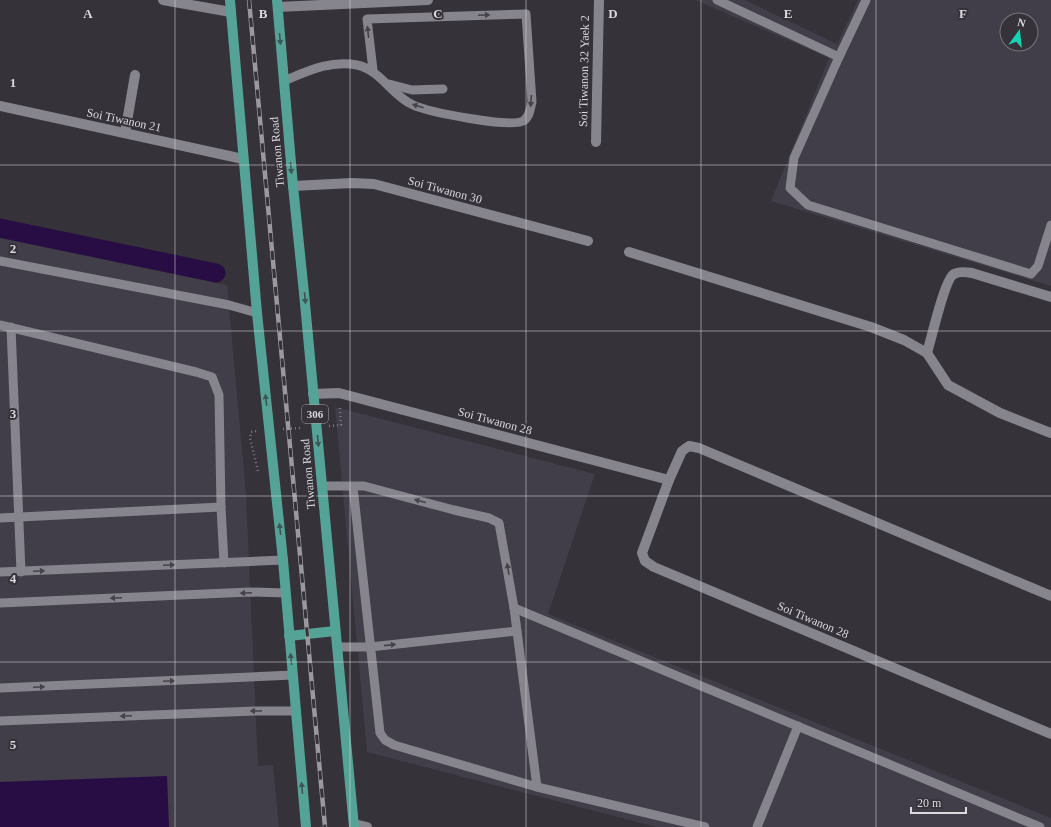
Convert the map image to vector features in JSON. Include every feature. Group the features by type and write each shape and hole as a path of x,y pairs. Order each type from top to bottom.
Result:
{"main road":[{"path":"230,0 256,313 283,560 306,827"},
{"name":"Tiwanon Road","path":"277,3 354,825"},
{"path":"289,636 336,631"}],"street":[{"path":"163,0 230,12"},
{"path":"277,3 428,0"},
{"name":"Soi Tiwanon 32 Yaek 2","path":"596,142 599,0"},
{"path":"125,133 135,76"},
{"name":"Soi Tiwanon 21","path":"0,106 243,159"},
{"name":"Soi Tiwanon 30","path":"293,186 352,183 374,184 588,241"},
{"path":"629,252 871,327 904,340 927,353 948,385 1000,413 1051,433"},
{"path":"927,353 945,290 949,278 953,274 962,272 972,273 1051,297"},
{"name":"Soi Tiwanon 28","path":"313,394 339,393 669,480"},
{"name":"Soi Tiwanon 28","path":"1051,596 699,448 689,446 682,451 669,480 642,553 645,561 649,564 1051,734"},
{"path":"354,825 367,827"}],"lane":[{"path":"717,0 839,57"},
{"path":"866,0 794,158 790,188 808,205 1031,274 1038,266 1051,225"},
{"path":"284,81 317,67 339,62 358,65 373,70 401,97 412,105 490,122 522,121 529,116 532,102 526,14 367,19 373,70"},
{"path":"386,83 412,90 443,89"},
{"path":"0,261 229,305 256,313"},
{"path":"0,324 212,377 218,395 224,563"},
{"path":"11,327 21,572"},
{"path":"322,486 364,486 489,518 499,523 514,608 537,787"},
{"path":"353,487 380,733 385,740 394,745 537,787 705,827"},
{"path":"0,518 221,507"},
{"path":"0,572 283,560"},
{"path":"0,603 250,592 285,593"},
{"path":"514,608 1040,827"},
{"path":"337,647 370,647 517,631"},
{"path":"0,688 293,675"},
{"path":"0,721 255,711 295,711"},
{"path":"757,827 798,726"}],"path":[{"path":"326,426 341,425"},
{"path":"281,430 304,428"},
{"path":"251,432 258,431"}],"shaded area":[{"path":"695,0 745,0 837,44 858,0 1051,0 1051,286 771,201 829,58"},
{"path":"0,238 227,285 246,493 258,766 273,765 279,827 0,827"},
{"path":"335,407 595,474 548,614 1051,818 1051,827 656,827 367,752"},
{"path":"167,776 169,827 0,827 0,782"}],"waterway":[{"path":"0,228 216,273"}],"railway":[{"path":"249,0 325,827"}]}
